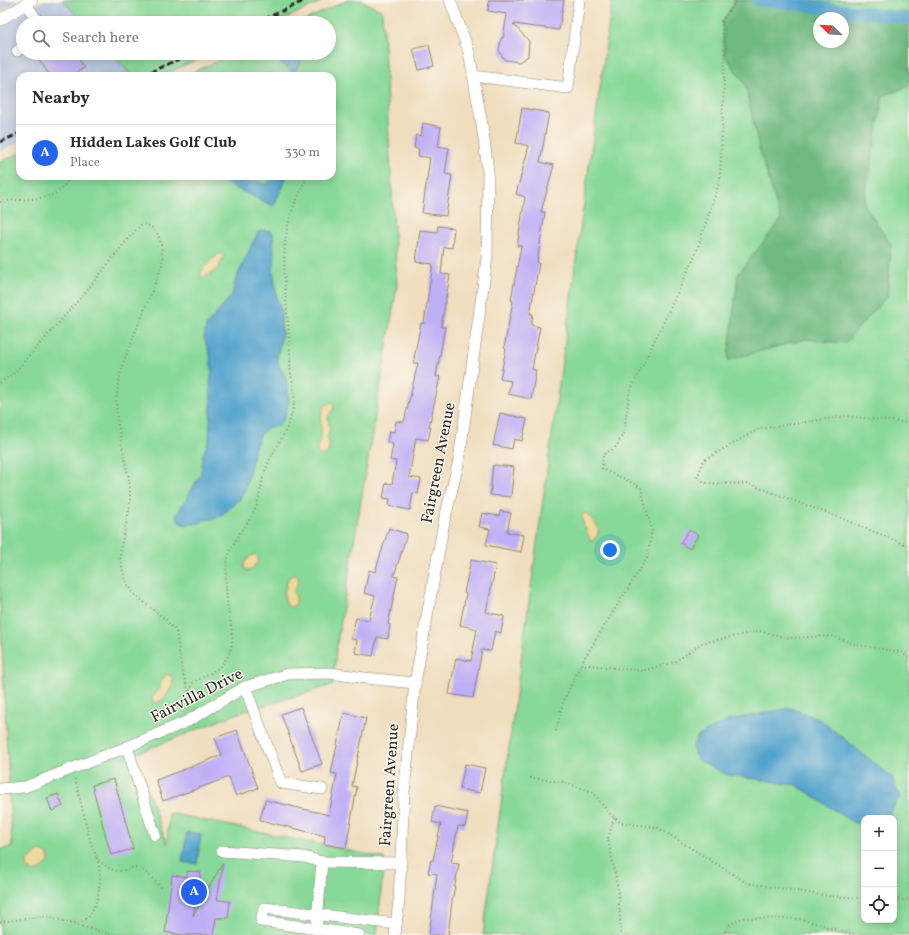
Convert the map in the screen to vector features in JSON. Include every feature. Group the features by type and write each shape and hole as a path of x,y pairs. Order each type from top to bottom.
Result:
{"street":[{"name":"Fairgreen Avenue","path":"396,930 399,900 404,792 415,682 444,522 459,460 487,258 488,171 482,125 469,52 450,0"},
{"path":"473,76 568,88 579,0"},
{"path":"0,20 29,2 36,16"},
{"name":"Fairvilla Drive","path":"0,789 24,787 127,747 188,721 245,687 288,674 330,673 365,678 415,682"},
{"path":"245,687 281,783 322,789"},
{"path":"127,747 154,835"},
{"path":"222,851 304,857 322,862 401,863"},
{"path":"315,932 318,915 322,862"},
{"path":"359,935 315,932 261,921 264,908 318,915 396,930"}],"path":[{"path":"556,732 563,702 581,664 647,558 652,531 640,488 629,481 602,469 603,455 616,447 624,432 629,394 695,256 720,180 725,56 722,21 734,4 735,0"},
{"path":"0,202 9,200 34,199 53,195 62,188 67,180"},
{"path":"190,693 193,683 223,664 230,651 232,627 228,609 227,576 230,553 253,513 259,499 264,475 293,412 294,394 290,368 283,273 290,215 305,180"},
{"path":"0,383 14,373 80,298 131,235 142,224 152,228 161,242 163,254 162,266 123,362 116,403 118,425 130,491 130,506 120,557 125,580 133,593 167,622 176,632 182,671 192,702 186,709"},
{"path":"909,423 847,416 758,429 704,460 697,478 708,483 750,484 838,517 909,546"},
{"path":"581,664 642,671 675,662 702,643 760,631 789,638 832,636 858,645 900,652 909,657"},
{"path":"70,922 79,922 85,918 97,901 100,873 97,858 91,844 72,768"},
{"path":"530,778 564,782 593,792 614,818 621,823 657,827 747,883 828,896 861,898"},
{"path":"614,818 608,840 618,889 621,935"},
{"path":"97,858 110,869 115,871 132,868 142,870 163,889"},
{"path":"897,899 909,900"},
{"path":"0,922 46,916 113,935"},
{"path":"723,935 729,925 742,918 801,919 854,935"}],"shaded area":[{"path":"0,0 20,0 0,12"},
{"path":"44,0 63,0 78,16 18,16"},
{"path":"16,17 16,60 117,60 128,72 16,72 16,144 0,151 0,27"}],"green space":[{"path":"63,0 325,0 290,16 78,16"},
{"path":"348,0 361,0 382,11 397,285 336,650 333,685 241,712 134,754 167,844 169,813 384,858 377,935 0,935 0,850 12,847 0,607 0,162 16,155 16,180 336,180 336,72 194,72 220,60 336,60 336,16 314,16"},
{"path":"612,0 909,0 909,935 483,935"},
{"path":"735,0 758,0 909,18 909,86 883,96 864,204 891,245 887,296 845,343 805,339 728,360 738,274 781,220 759,148 745,84 725,55 722,21 734,4"},
{"path":"117,60 196,60 170,72 128,72"}],"sand":[{"path":"221,253 224,256 218,267 213,273 202,277 200,274 203,269"},
{"path":"330,403 333,403 334,407 328,418 330,428 327,437 329,449 326,455 321,456 317,450 321,437 321,418 323,409"},
{"path":"585,513 599,528 597,536 593,541 590,540 583,521 582,516"},
{"path":"255,554 258,557 258,562 251,570 247,571 244,565 249,557"},
{"path":"293,575 297,575 299,581 294,590 296,600 295,604 294,606 290,607 286,604 284,594 288,578"},
{"path":"168,674 173,679 167,695 161,701 153,703 152,698 158,690 164,676"},
{"path":"39,851 48,855 49,862 39,871 33,872 28,867 27,861"}],"water":[{"path":"276,60 302,60 296,70 292,71"},
{"path":"226,180 238,182 254,180 266,185 270,180 285,180 274,205 219,181"},
{"path":"263,230 273,233 275,257 273,269 277,299 281,313 282,334 277,358 279,366 286,377 289,401 284,419 278,426 267,428 261,434 253,452 251,467 244,493 239,500 215,519 203,520 200,523 185,525 179,522 176,516 201,474 203,454 209,440 211,406 210,382 212,372 210,355 204,338 206,326 232,295 236,279 258,232"},
{"path":"790,708 819,719 892,777 900,797 889,815 861,815 861,824 852,822 797,785 728,775 698,760 692,748 698,736 729,720"},
{"path":"187,832 201,834 197,864 182,862"}],"building":[{"path":"489,0 564,0 559,30 513,24 529,41 528,56 519,62 505,60 499,51 507,14 488,11"},
{"path":"429,45 434,66 419,70 413,49"},
{"path":"40,60 79,60 84,68 78,72 47,72"},
{"path":"522,108 549,113 540,162 554,165 541,212 545,212 537,262 539,263 530,314 533,314 531,325 540,327 532,369 536,370 531,399 508,394 511,381 500,379 513,301 511,300 521,246 517,246 525,197 516,194 529,146 516,143"},
{"path":"423,123 441,127 438,146 449,148 445,174 452,175 446,216 422,213 430,158 418,156 419,149 414,148 416,135 421,136"},
{"path":"438,226 454,228 452,248 444,247 441,274 450,275 441,327 445,327 436,376 440,377 429,427 431,427 428,440 416,438 409,477 421,479 418,494 413,493 410,510 389,506 390,499 383,498 386,483 392,484 396,461 390,460 393,444 387,443 389,431 394,432 396,421 404,422 418,363 413,363 421,323 424,323 433,264 416,262 420,230 437,232"},
{"path":"500,413 527,419 522,441 514,439 512,449 493,445"},
{"path":"493,465 514,467 511,497 490,495"},
{"path":"500,511 511,513 507,532 524,535 521,552 486,545 490,529 479,527 482,513 499,516"},
{"path":"389,528 407,534 394,576 398,577 388,624 390,625 388,639 377,637 373,656 355,653 357,640 351,639 356,618 369,620 375,596 364,593 369,570 375,572"},
{"path":"689,530 698,535 690,549 680,543"},
{"path":"471,560 496,565 486,612 504,616 501,633 495,631 491,651 482,650 473,698 449,694 456,658 471,661 477,629 460,625 466,594 464,593"},
{"path":"301,707 322,764 302,771 281,714"},
{"path":"344,713 366,718 352,786 357,787 346,848 324,844 325,836 260,820 265,800 329,815 337,774 331,773"},
{"path":"237,730 258,788 236,796 229,777 163,801 156,780 222,755 215,738"},
{"path":"465,764 485,768 480,793 460,789"},
{"path":"114,779 133,849 111,855 92,785"},
{"path":"58,794 63,806 52,811 47,798"},
{"path":"435,806 468,813 465,827 458,826 451,863 459,864 452,901 448,935 429,935 437,874 428,873 431,860 433,860 441,824 432,822"},
{"path":"222,864 217,900 230,901 228,918 216,918 213,935 182,935 165,932 172,875 187,877 187,871 201,872 193,916"}],"waterway":[{"path":"758,0 909,18"}],"railway":[{"path":"271,16 306,0"},
{"path":"151,72 177,60"},
{"path":"0,142 16,135"}],"place":[{"name":"Hidden Lakes Golf Club","path":"194,892"}]}
